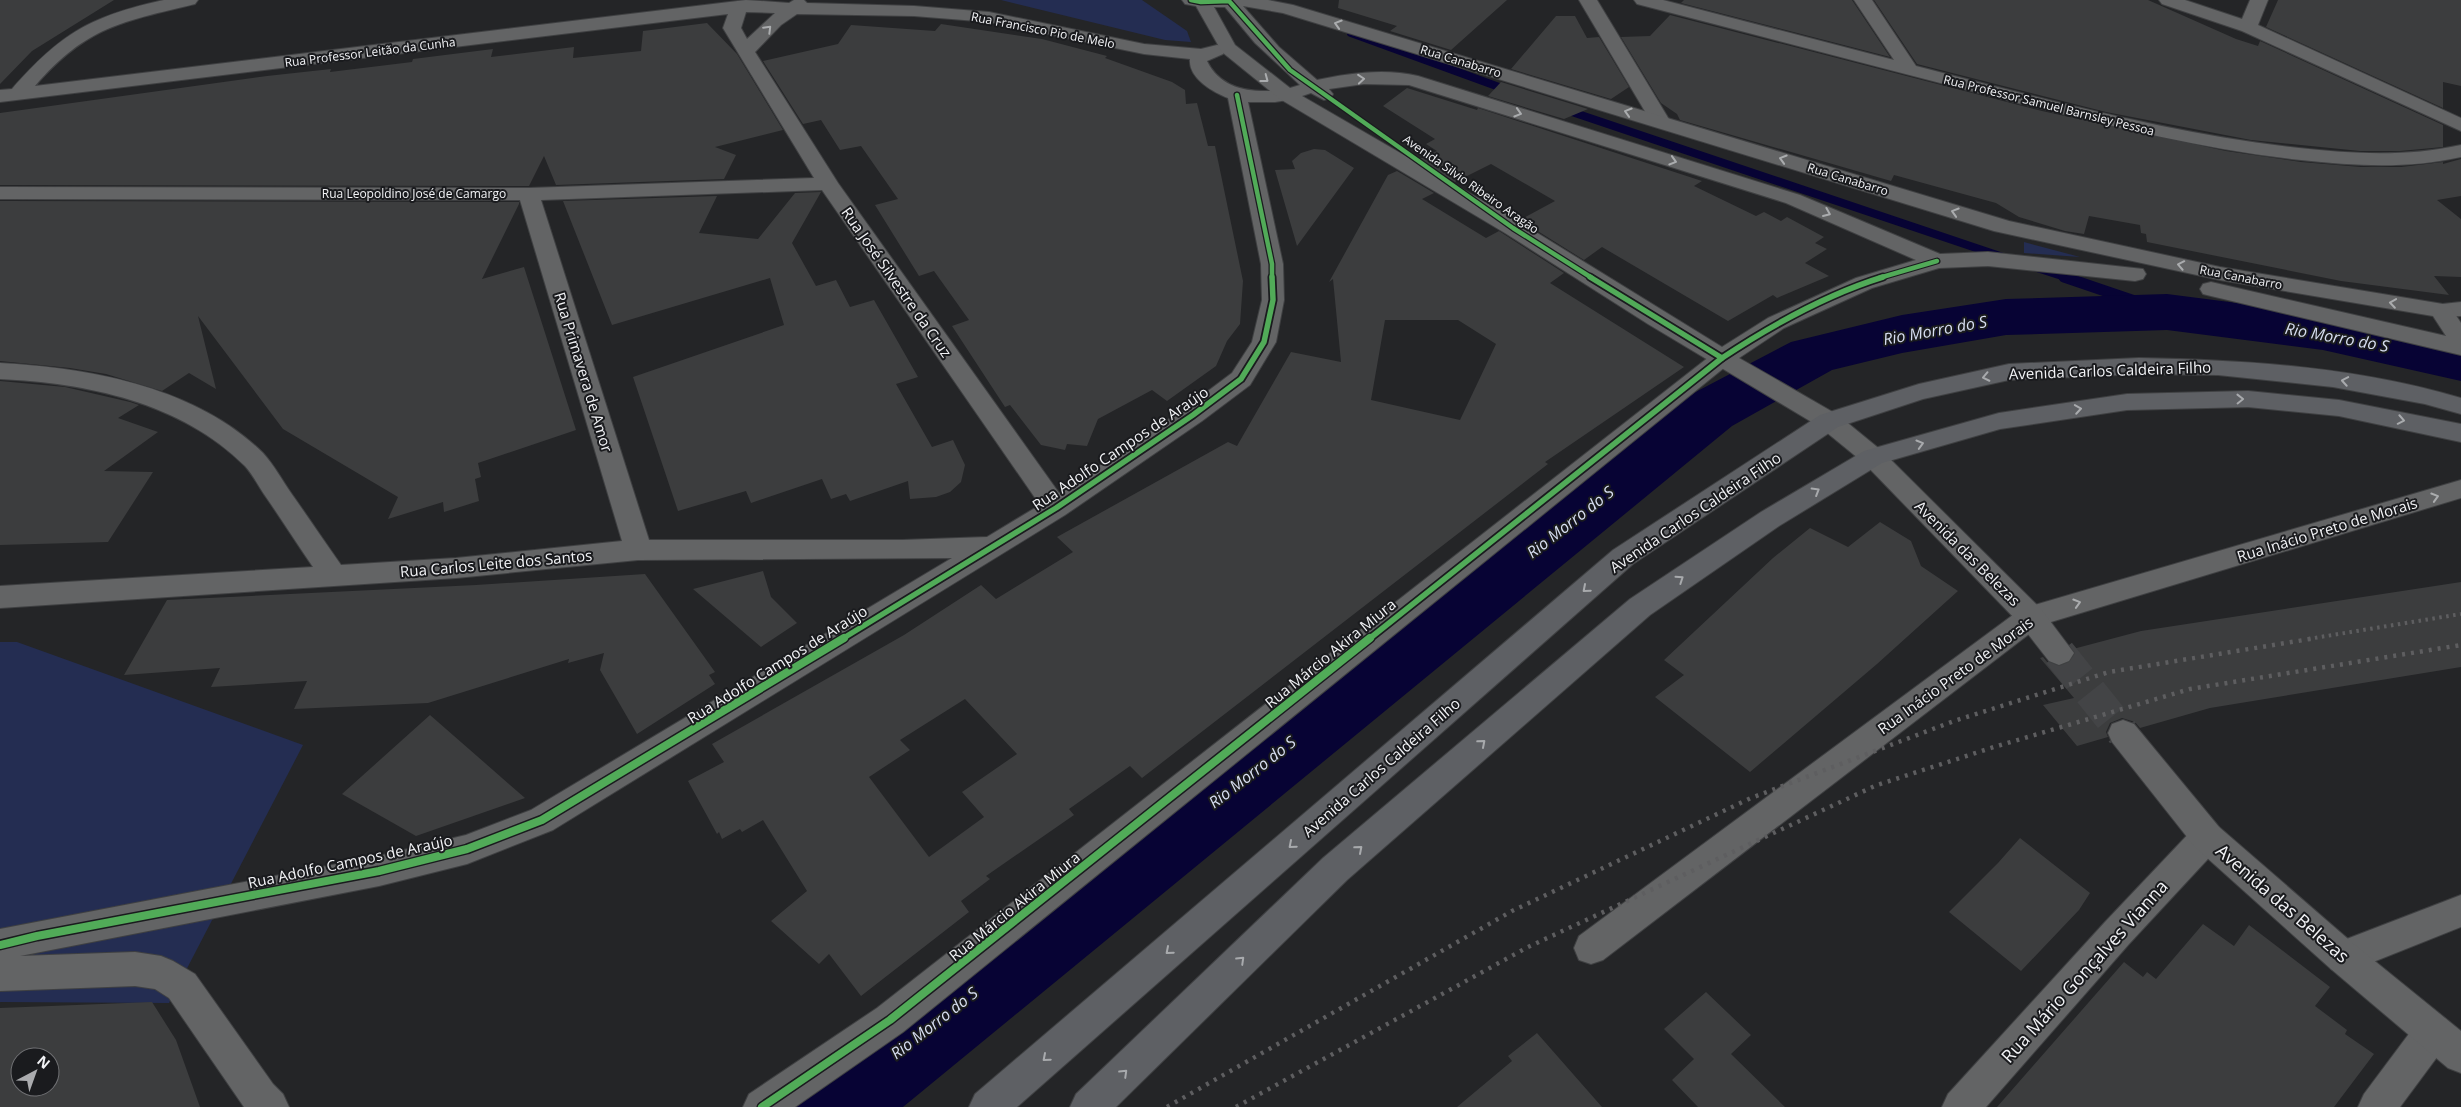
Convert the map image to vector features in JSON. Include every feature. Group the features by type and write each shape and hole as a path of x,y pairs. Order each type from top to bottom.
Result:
{"main road":[{"name":"Avenida Carlos Caldeira Filho","path":"988,1107 1623,557 1830,421 1919,392 2009,372 2139,366 2218,367 2333,379 2427,396 2461,406"},
{"path":"1089,1107 1335,869 1640,607 1770,519 1873,457 1999,421 2127,402 2248,399 2339,408 2461,433"}],"street":[{"path":"9,95 81,34 133,12 188,0"},
{"name":"Rua Professor Leitão da Cunha","path":"739,7 764,0"},
{"path":"965,0 988,17"},
{"name":"Rua Canabarro","path":"1198,1 1229,0 1267,4 1287,9 2002,226 2081,246 2315,291 2451,310 2461,341"},
{"name":"Avenida Silvio Ribeiro Aragão","path":"1229,0 1253,30 1290,70 1513,228"},
{"path":"1588,0 1660,121"},
{"name":"Rua Professor Samuel Barnsley Pessoa","path":"1643,0 1910,70 2179,137 2270,152 2399,160 2430,159 2461,151"},
{"path":"1863,0 1910,70"},
{"path":"2168,0 2248,27 2461,125"},
{"path":"2248,27 2259,0"},
{"name":"Avenida Silvio Ribeiro Aragão","path":"1198,1 1228,48 1287,95 1513,228 1722,358 1830,421 1873,457"},
{"path":"746,51 799,4"},
{"name":"Rua Professor Leitão da Cunha","path":"9,95 739,7 799,4"},
{"name":"Rua Francisco Pio de Melo","path":"799,4 988,17 1201,62 1221,87 1236,95 1255,99 1287,95 1313,86"},
{"name":"Rua José Silvestre da Cruz","path":"739,7 732,28 828,184 1056,508"},
{"path":"1201,62 1228,48 1258,54 1290,70"},
{"name":"Rua Canabarro","path":"1313,86 1384,77 1411,80 1793,199 1937,261 1988,259 2102,269 2159,277 2461,347"},
{"name":"Rua Adolfo Campos de Araújo","path":"0,945 37,936 379,871 467,850 542,820 616,777 1056,508 1193,415 1240,379 1264,342 1273,300 1272,264 1236,95"},
{"name":"Rua Leopoldino José de Camargo","path":"0,193 529,194 828,184"},
{"name":"Rua Primavera de Amor","path":"529,194 638,550"},
{"path":"1988,259 2006,248 2006,233 2002,226"},
{"name":"Rua Márcio Akira Miura","path":"762,1107 890,1020 1722,358 1784,319 1864,283 1937,261"},
{"path":"0,371 71,377 126,392 178,407 216,430 254,460 334,576"},
{"name":"Avenida das Belezas","path":"1873,457 2031,617 2059,653"},
{"name":"Rua Inácio Preto de Morais","path":"1591,948 2031,617 2461,489"},
{"name":"Rua Carlos Leite dos Santos","path":"0,597 456,568 638,550 902,550 993,546"},
{"name":"Avenida das Belezas","path":"2123,733 2207,836 2343,957 2461,1055"},
{"name":"Rua Mário Gonçalves Vianna","path":"1961,1107 2207,836"},
{"path":"2343,957 2461,911"},
{"path":"0,974 134,969 161,973 182,986 260,1097 270,1107"},
{"path":"2377,1107 2433,1032"}],"shaded area":[{"path":"1001,0 1142,0 1187,31 1191,42 1165,40"},
{"path":"2024,242 2080,257 2024,253"},
{"path":"0,642 17,642 303,745 169,1003 0,1002"}],"building":[{"path":"0,0 114,0 32,51 0,84"},
{"path":"1339,0 1507,0 1451,50 1390,31 1397,26 1338,8"},
{"path":"1684,0 1852,0 1890,57 1681,3"},
{"path":"1874,0 2148,0 2236,39 2258,46 2260,41 2443,125 2443,147 2400,151 2360,151 2251,140 2106,112 1917,64"},
{"path":"2278,0 2461,0 2461,86 2443,82 2443,108 2266,27"},
{"path":"1670,15 2042,111 2226,151 2301,162 2361,167 2401,167 2443,162 2443,164 2461,159 2461,196 2437,200 2461,219 2461,277 2434,276 2449,295 2341,281 2147,242 2146,234 2141,233 2140,225 2089,216 2084,234 2065,231 2019,217 1996,203 1894,175 1891,181 1680,120 1677,114 1661,103 1621,37 1650,36"},
{"path":"1556,16 1575,16 1587,38 1599,37 1629,87 1611,99 1511,69"},
{"path":"707,23 737,54 783,130 715,147 736,155 724,179 556,185 544,156 529,186 0,185 0,113 267,76 331,69 330,72 412,62 413,59 493,49 491,57 574,47 573,58 641,51 643,31"},
{"path":"941,24 1042,39 1107,56 1105,58 1172,82 1185,90 1186,104 1197,103 1208,146 1215,146 1243,281 1240,324 1227,341 1216,366 1167,401 1152,390 1098,419 1087,446 1067,444 1065,450 1041,445 1010,405 1005,407 952,326 969,320 934,271 919,276 875,205 898,199 861,146 840,150 821,120 803,124 763,61 838,44 851,25 935,31"},
{"path":"1501,82 1588,109 1564,119 1488,96"},
{"path":"1407,88 1477,110 1478,108 1702,181 1694,186 1756,216 1764,212 1781,221 1787,217 1824,237 1815,243 1827,249 1805,263 1829,276 1777,298 1773,295 1728,321 1602,247 1584,260 1520,220 1555,201 1491,164 1455,182 1417,160 1437,151 1426,144 1435,139 1383,106"},
{"path":"1314,149 1325,150 1354,168 1297,246 1275,170 1295,169 1292,161 1301,153"},
{"path":"1397,171 1434,193 1422,199 1486,238 1499,231 1564,273 1550,283 1684,367 1545,462 1548,464 1142,778 1130,766 1069,809 1074,815 986,876 990,879 961,901 969,912 861,996 829,954 819,964 771,921 807,891 763,820 742,832 740,829 722,839 719,832 717,834 688,781 724,762 712,744 904,635 981,585 996,599 1073,552 1057,537 1228,442 1237,446 1291,352 1341,362 1333,279 1329,282 1388,175","holes":["1385,320 1458,320 1496,344 1460,420 1371,400","965,699 1017,754 962,792 984,817 929,857 869,777 910,750 900,740"]},
{"path":"821,192 792,243 816,286 836,280 850,307 874,300 918,377 896,384 932,447 953,440 965,465 961,482 950,492 936,497 910,499 908,481 850,501 846,494 831,499 822,479 751,503 746,491 678,511 633,377 784,325 770,278 612,325 563,201 717,196 699,233 758,239 795,193"},
{"path":"0,201 519,202 482,279 524,267 576,430 478,463 481,477 475,479 479,501 444,512 443,502 388,519 398,497 283,429 198,316 216,389 189,373 162,391 106,374 70,368 0,361"},
{"path":"0,381 65,387 130,402 139,405 118,418 158,432 104,471 153,472 108,542 0,545"},
{"path":"1880,522 1911,541 1921,566 1958,591 1877,664 1750,772 1655,697 1684,675 1664,660 1773,558 1810,528 1848,547"},
{"path":"763,571 771,597 797,623 761,647 693,589"},
{"path":"645,574 715,672 709,675 715,684 637,734 600,670 604,653 568,663 569,659 428,703 294,709 307,681 211,687 220,668 124,675 167,600 476,585"},
{"path":"2461,582 2461,667 2210,708 2140,728 2135,722 2122,718 2110,723 2106,732 2108,737 2077,746 2043,705 2074,698 2040,658 2043,657 2048,663 2060,667 2071,662 2076,653 2073,649 2141,631"},
{"path":"430,715 525,798 416,836 342,794"},
{"path":"2020,838 2090,893 2079,910 2021,971 1949,912"},
{"path":"2203,924 2234,946 2249,925 2330,987 2315,1006 2347,1030 2345,1034 2374,1054 2334,1107 1997,1107 2124,962 2143,977 2147,972 2156,979"},
{"path":"1706,992 1751,1035 1731,1054 1785,1107 1698,1107 1672,1080 1694,1059 1664,1029"},
{"path":"152,1002 176,1040 200,1107 0,1107 0,1008"},
{"path":"1537,1033 1602,1107 1457,1107 1512,1061 1508,1056"}],"waterway":[{"path":"1351,33 1510,91"},
{"path":"1563,109 2003,257"},
{"path":"2034,267 2068,278"},
{"path":"2064,277 2167,312"},
{"name":"Rio Morro do S","path":"820,1107 859,1083 1710,411 1812,356 1902,334 2006,317 2167,312 2323,332 2461,362"}],"tunnel":[{"path":"2059,653 2123,733"}],"railway":[{"path":"2308,639 2461,614"},
{"path":"1167,1107 1512,911 1751,798 1954,721 2109,672 2316,638"},
{"path":"1236,1107 1528,947 1877,785 1994,747 2190,689 2461,645"}],"cycle path":[{"path":"1191,0 1201,2 1229,1 1290,70 1513,228 1656,319 1722,358"},
{"path":"0,945 37,936 379,871 467,849 542,820 616,777 1056,508 1193,415 1241,379 1264,342 1273,300 1272,264 1237,95"},
{"path":"762,1107 890,1020 1722,358 1776,323 1864,283 1937,261"}]}
